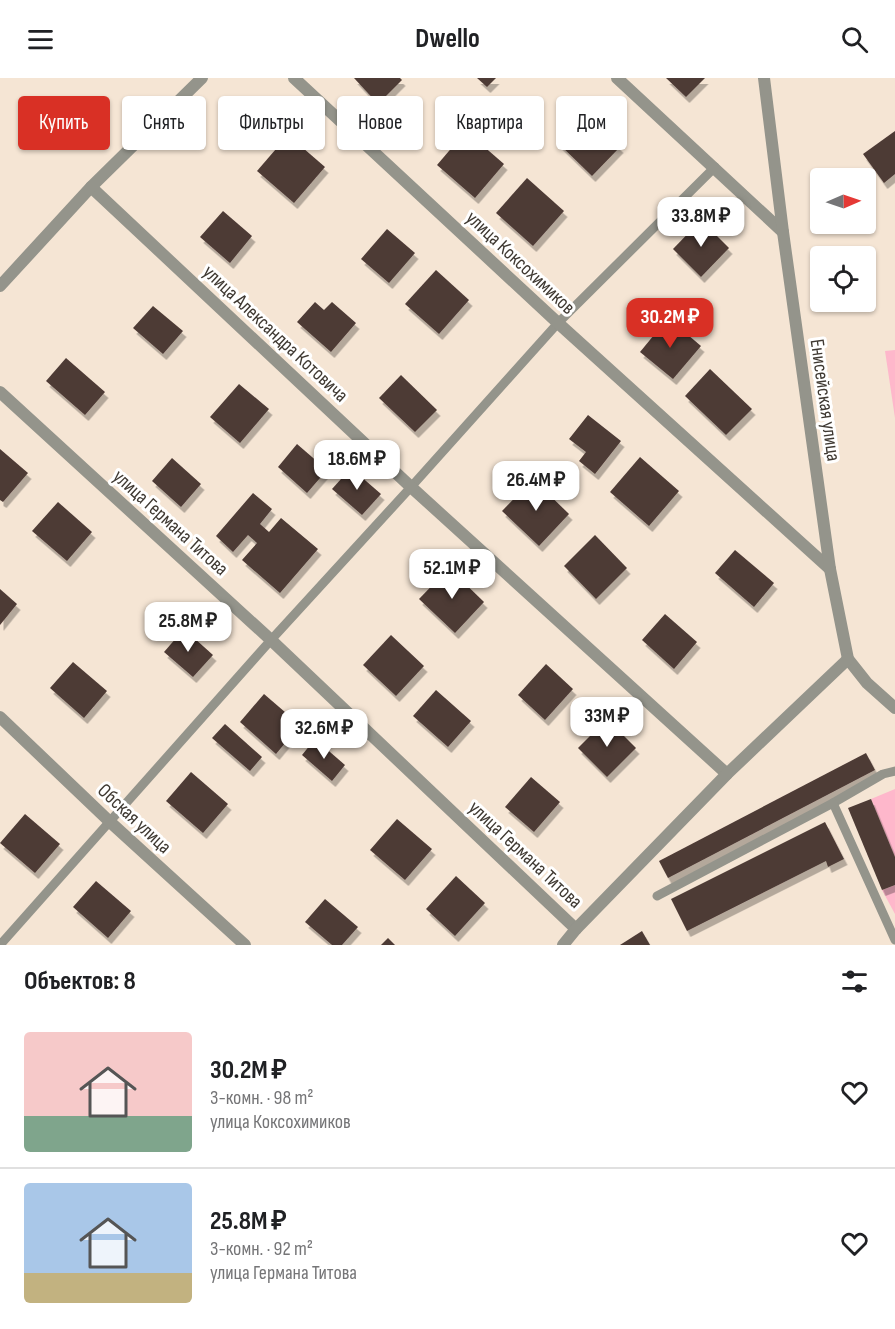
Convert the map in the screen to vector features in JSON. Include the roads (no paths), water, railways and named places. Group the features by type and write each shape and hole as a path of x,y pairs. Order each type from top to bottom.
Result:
{"street":[{"path":"0,286 91,187 202,78"},
{"name":"улица Коксохимиков","path":"294,78 558,323 830,569"},
{"path":"617,78 783,232"},
{"name":"Енисейская улица","path":"765,78 783,232 830,569 848,659 867,683 895,708"},
{"name":"улица Александра Котовича","path":"91,187 411,487 727,774"},
{"name":"улица Германа Титова","path":"0,392 271,640 576,929"},
{"path":"563,945 727,774 848,659"},
{"name":"Обская улица","path":"0,717 109,821 245,945"}],"lane":[{"path":"0,945 271,640 558,323 715,167"},
{"path":"657,896 883,774 895,771"},
{"path":"833,803 895,940"}]}
